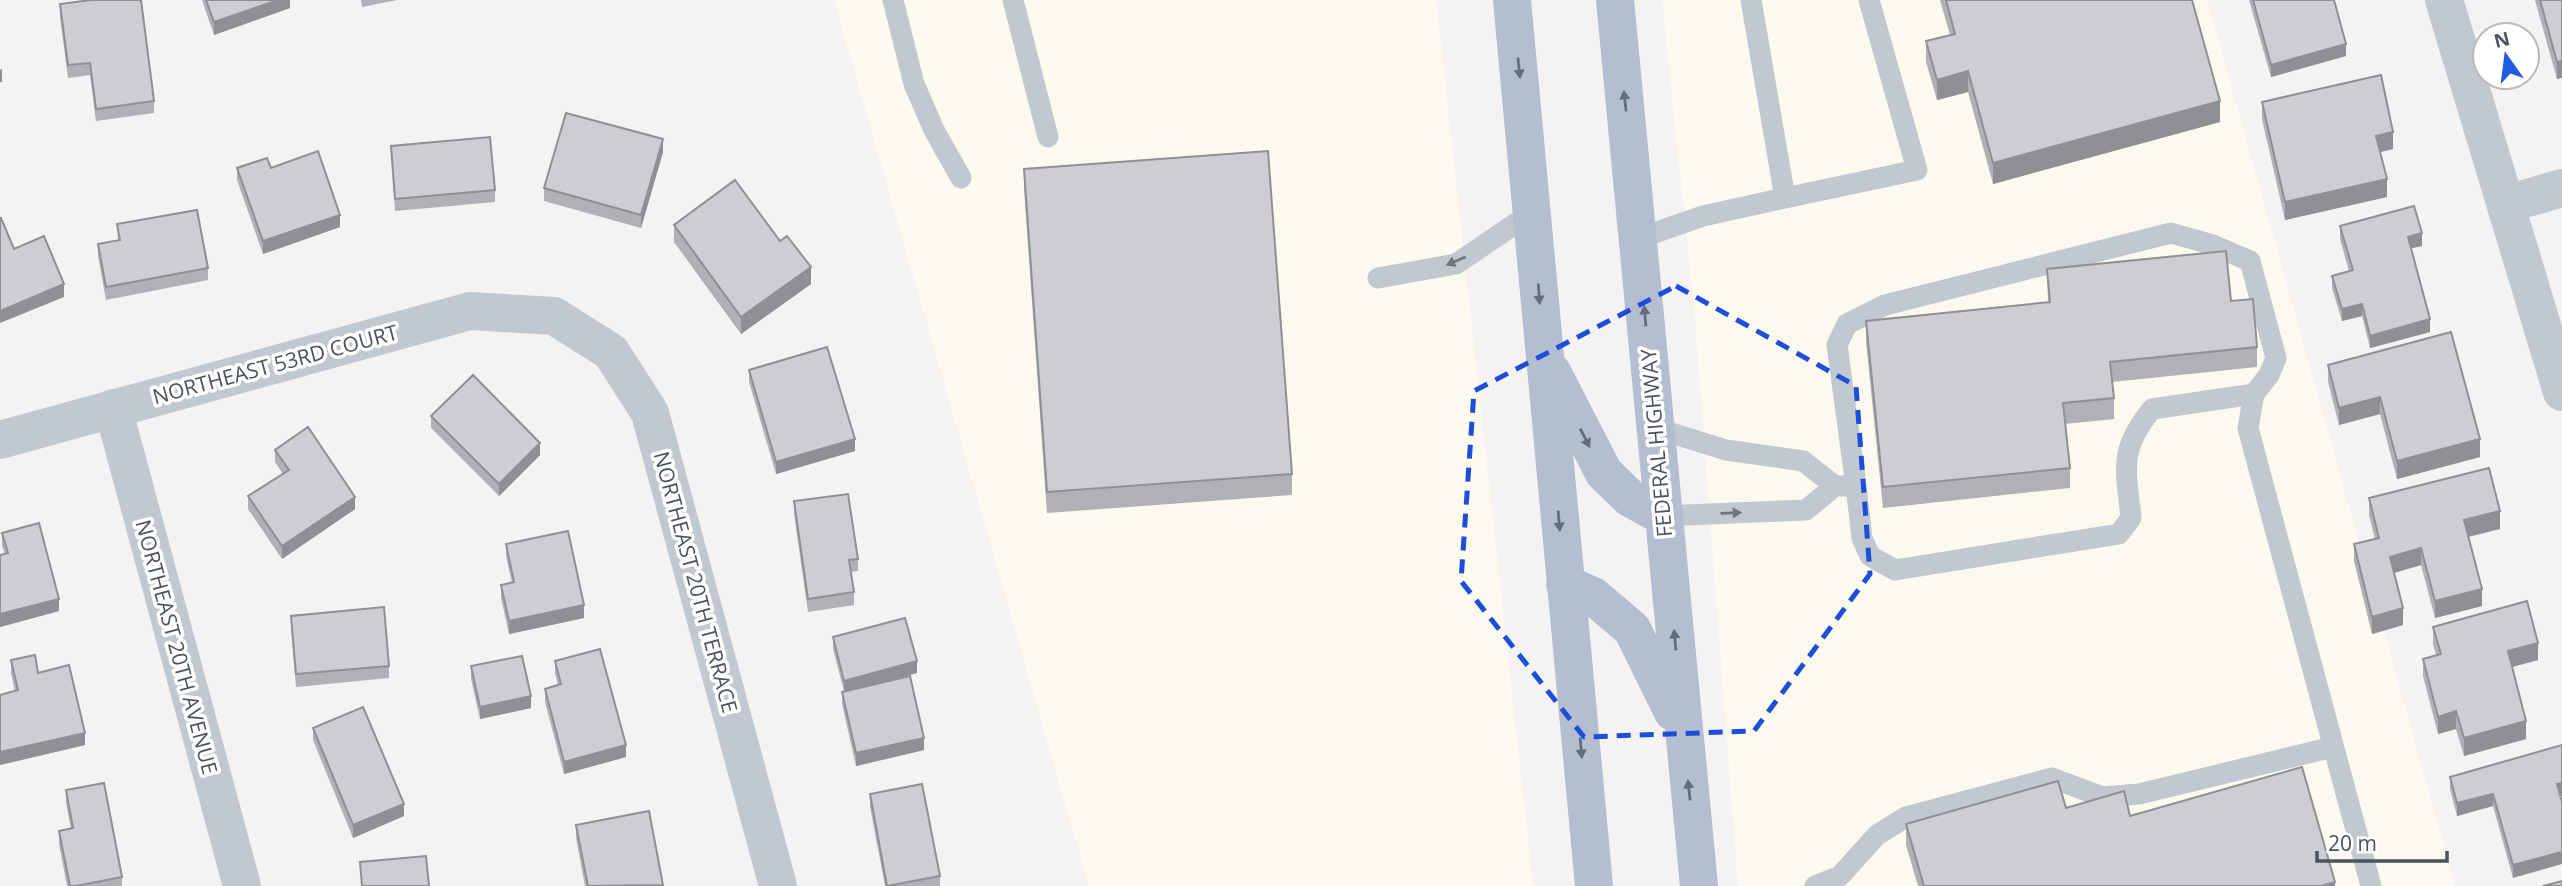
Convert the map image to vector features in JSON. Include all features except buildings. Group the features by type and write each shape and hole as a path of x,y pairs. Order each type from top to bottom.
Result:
{"main road":[{"path":"1512,0 1534,211 1543,355 1594,886"},
{"name":"FEDERAL HIGHWAY","path":"1615,0 1699,886"},
{"path":"1543,355 1604,473 1630,498 1663,516"},
{"path":"1565,584 1593,596 1632,629 1684,732"}],"street":[{"path":"2444,0 2562,392"},
{"path":"2507,204 2562,188"},
{"name":"NORTHEAST 53RD COURT","path":"0,440 470,311 554,316"},
{"name":"NORTHEAST 20TH TERRACE","path":"554,316 611,352 650,413 778,886"},
{"name":"NORTHEAST 20TH AVENUE","path":"113,408 242,886"}],"lane":[{"path":"893,0 914,84 961,178"},
{"path":"1013,0 1048,137"},
{"path":"1751,0 1785,198"},
{"path":"1637,239 1703,216 1917,170 1869,0"},
{"path":"1378,278 1456,264 1534,211"},
{"path":"2254,394 2152,409 2136,429 2124,460 2131,518 2119,534 1895,570 1870,556 1845,486 1838,345 1847,324 1885,305 2171,233 2210,244 2250,261 2276,358 2269,375 2254,394 2248,428 2371,886"},
{"path":"1655,428 1726,450 1803,461 1845,486"},
{"path":"1663,516 1806,510 1845,486"},
{"path":"1815,886 1839,876 1877,835 1906,817 2012,788 2052,778 2103,797 2139,794 2333,747"}],"highlighted area":[{"path":"1676,286 1856,386 1870,574 1754,731 1584,737 1461,581 1474,391"}],"shaded area":[{"path":"834,0 1436,0 1533,886 1089,886"},
{"path":"1662,0 2207,0 2455,886 1738,886 1694,306"}]}
